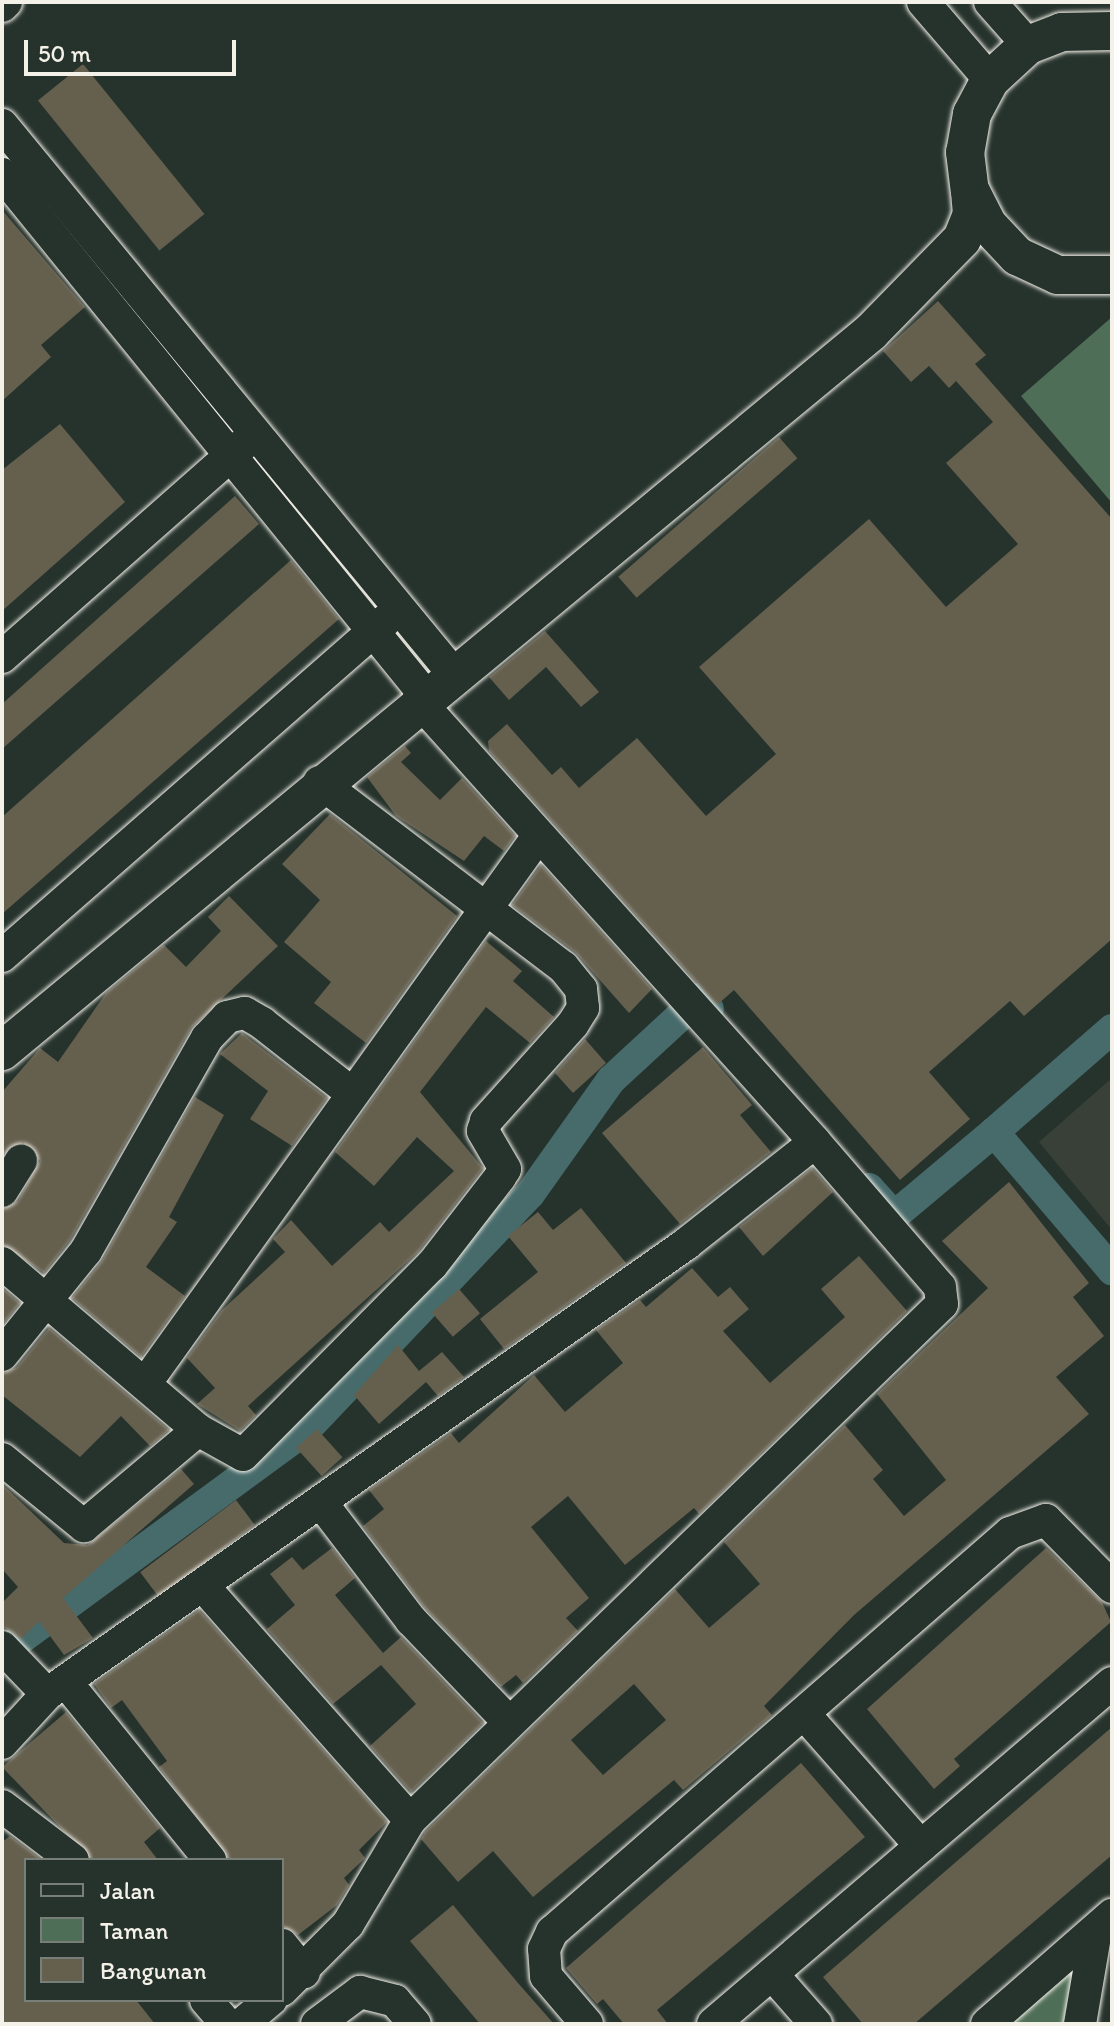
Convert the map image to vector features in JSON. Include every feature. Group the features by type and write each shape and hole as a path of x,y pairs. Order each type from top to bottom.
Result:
{"street":[{"path":"923,2 990,80"},
{"path":"990,2 1028,45"},
{"path":"2,1051 319,782 942,266 972,214 967,139 990,80 1028,45 1062,32 1112,31"},
{"path":"2,125 259,430 395,612 432,689 536,839 717,1031 940,1287 935,1318 507,1720 410,1820 348,1924 293,1981 284,1952"},
{"path":"2,174 235,452 370,634 432,689"},
{"path":"970,190 987,224 1017,256"},
{"path":"942,266 993,252 1017,256 1058,275 1112,275"},
{"path":"2,657 259,430"},
{"path":"2,956 395,612"},
{"path":"2,1263 50,1299 198,1430 243,1455 257,1445 432,1265 505,1169 483,1131 486,1121 573,1024 584,1000 563,967 319,782"},
{"path":"145,1384 349,1091 536,839"},
{"path":"2,1355 50,1299 227,1017 245,1013 262,1023 349,1091"},
{"path":"2,1743 56,1688 323,1505 815,1142"},
{"path":"2,1191 21,1161"},
{"path":"2,1459 84,1526 198,1430"},
{"path":"323,1505 411,1620 507,1720"},
{"path":"587,2024 546,1976 544,1949 552,1932 1030,1522 1046,1520 1067,1535 1112,1587"},
{"path":"204,1587 410,1820"},
{"path":"2,1647 24,1671 56,1688 208,1858"},
{"path":"713,2024 1112,1683"},
{"path":"805,1715 921,1846"},
{"path":"2,1806 70,1858"},
{"path":"987,2024 1104,1923"},
{"path":"1080,2024 1104,1923"},
{"path":"772,1974 816,2024"},
{"path":"317,2024 360,1992 395,2001 415,2024"},
{"path":"208,2002 227,2024"},
{"path":"242,2024 269,2002"}],"shaded area":[{"path":"1112,1078 1112,1230 1039,1142"}],"green space":[{"path":"1112,317 1112,503 1021,396"},
{"path":"1080,1958 1068,2024 1004,2024"}],"building":[{"path":"83,64 204,214 159,250 38,101"},
{"path":"2,210 85,307 41,345 51,357 2,401"},
{"path":"938,301 986,355 975,364 1112,519 1112,939 1024,1016 1010,1001 929,1072 970,1119 900,1180 734,990 717,1005 489,751 488,741 507,724 552,775 561,767 579,788 637,738 706,816 776,754 699,667 869,519 946,607 1018,544 946,463 993,422 956,381 949,388 929,366 911,382 883,351"},
{"path":"60,424 125,502 2,611 2,470"},
{"path":"779,437 797,458 637,598 618,577"},
{"path":"235,496 259,524 2,749 2,704"},
{"path":"291,560 339,619 2,914 2,817"},
{"path":"545,631 599,692 581,707 546,667 509,700 489,677"},
{"path":"405,746 411,753 401,762 440,800 462,778 515,836 504,851 484,836 464,861 396,816 367,777"},
{"path":"330,814 457,916 366,1043 314,1003 331,982 284,942 320,900 282,864"},
{"path":"541,865 652,989 629,1013 575,952 512,905"},
{"path":"229,896 278,946 191,1028 70,1240 44,1273 2,1244 2,1210 18,1201 40,1161 23,1142 2,1155 2,1092 40,1048 58,1062 106,993 164,945 186,967 221,931 208,917"},
{"path":"486,941 522,971 513,981 554,1017 530,1043 486,1007 420,1092 483,1168 418,1252 248,1406 256,1415 240,1431 197,1404 215,1388 187,1358 222,1310 285,1252 273,1239 291,1220 332,1266 380,1222 389,1232 454,1171 417,1137 374,1186 335,1152"},
{"path":"242,1033 327,1098 292,1146 250,1119 268,1091 220,1054"},
{"path":"585,1039 606,1063 573,1093 555,1073"},
{"path":"703,1047 752,1105 740,1115 771,1152 680,1224 602,1133"},
{"path":"195,1097 224,1115 169,1217 177,1222 146,1267 185,1296 141,1357 72,1298 102,1261"},
{"path":"812,1168 833,1192 763,1256 739,1227"},
{"path":"1009,1182 1089,1283 1073,1297 1104,1336 1056,1377 1089,1414 854,1615 764,1706 772,1715 683,1790 674,1780 533,1897 493,1851 458,1882 421,1839 425,1832 675,1589 709,1628 760,1584 724,1542 845,1425 883,1470 873,1479 904,1516 946,1480 877,1394 988,1288 942,1241","holes":["634,1684 666,1720 603,1775 571,1740"]},
{"path":"581,1208 626,1263 504,1349 480,1319 538,1272 508,1236 538,1212 553,1230"},
{"path":"859,1256 907,1311 699,1514 694,1508 625,1565 568,1496 531,1527 589,1598 566,1618 578,1631 523,1683 516,1675 501,1687 425,1608 363,1526 384,1509 369,1490 451,1433 459,1443 534,1375 565,1412 623,1363 596,1330 640,1300 646,1307 692,1268 718,1297 730,1287 749,1309 723,1331 770,1383 845,1317 821,1289"},
{"path":"2,1288 20,1303 2,1325"},
{"path":"459,1289 480,1313 453,1337 432,1313"},
{"path":"49,1328 169,1430 150,1446 121,1416 80,1457 2,1395 2,1374 17,1367"},
{"path":"398,1345 419,1371 442,1352 464,1377 438,1396 426,1382 379,1424 354,1395"},
{"path":"317,1429 342,1457 322,1476 296,1448"},
{"path":"181,1469 194,1484 63,1598 93,1638 64,1655 39,1621 21,1639 2,1626 2,1603 18,1587 2,1569 2,1484 64,1543 88,1545"},
{"path":"236,1500 255,1525 159,1597 140,1572"},
{"path":"332,1548 355,1578 335,1595 383,1653 401,1637 483,1723 411,1792 370,1746 416,1704 381,1665 333,1704 267,1629 295,1605 270,1574 292,1557 303,1570"},
{"path":"1046,1548 1102,1602 1111,1622 954,1759 960,1766 934,1789 867,1709"},
{"path":"199,1610 387,1822 359,1850 365,1858 344,1878 349,1885 337,1905 298,1935 284,1927 284,1858 227,1858 159,1767 167,1761 122,1700 111,1708 94,1684"},
{"path":"66,1712 160,1828 144,1842 156,1858 90,1858 2,1767"},
{"path":"1112,1727 1112,1855 914,2024 863,2024 823,1977"},
{"path":"801,1763 865,1837 657,2010 668,2024 624,2024 603,1999 597,2004 566,1968"},
{"path":"10,1836 39,1858 24,1858 24,2002 138,2002 155,2024 2,2024 2,1842"},
{"path":"453,1905 554,2024 480,2024 410,1941"}],"waterway":[{"path":"2,1653 306,1430 530,1194 611,1080 700,998 709,1009"},
{"path":"1112,1029 994,1132 1112,1270"},
{"path":"869,1188 894,1216 994,1132"}]}
